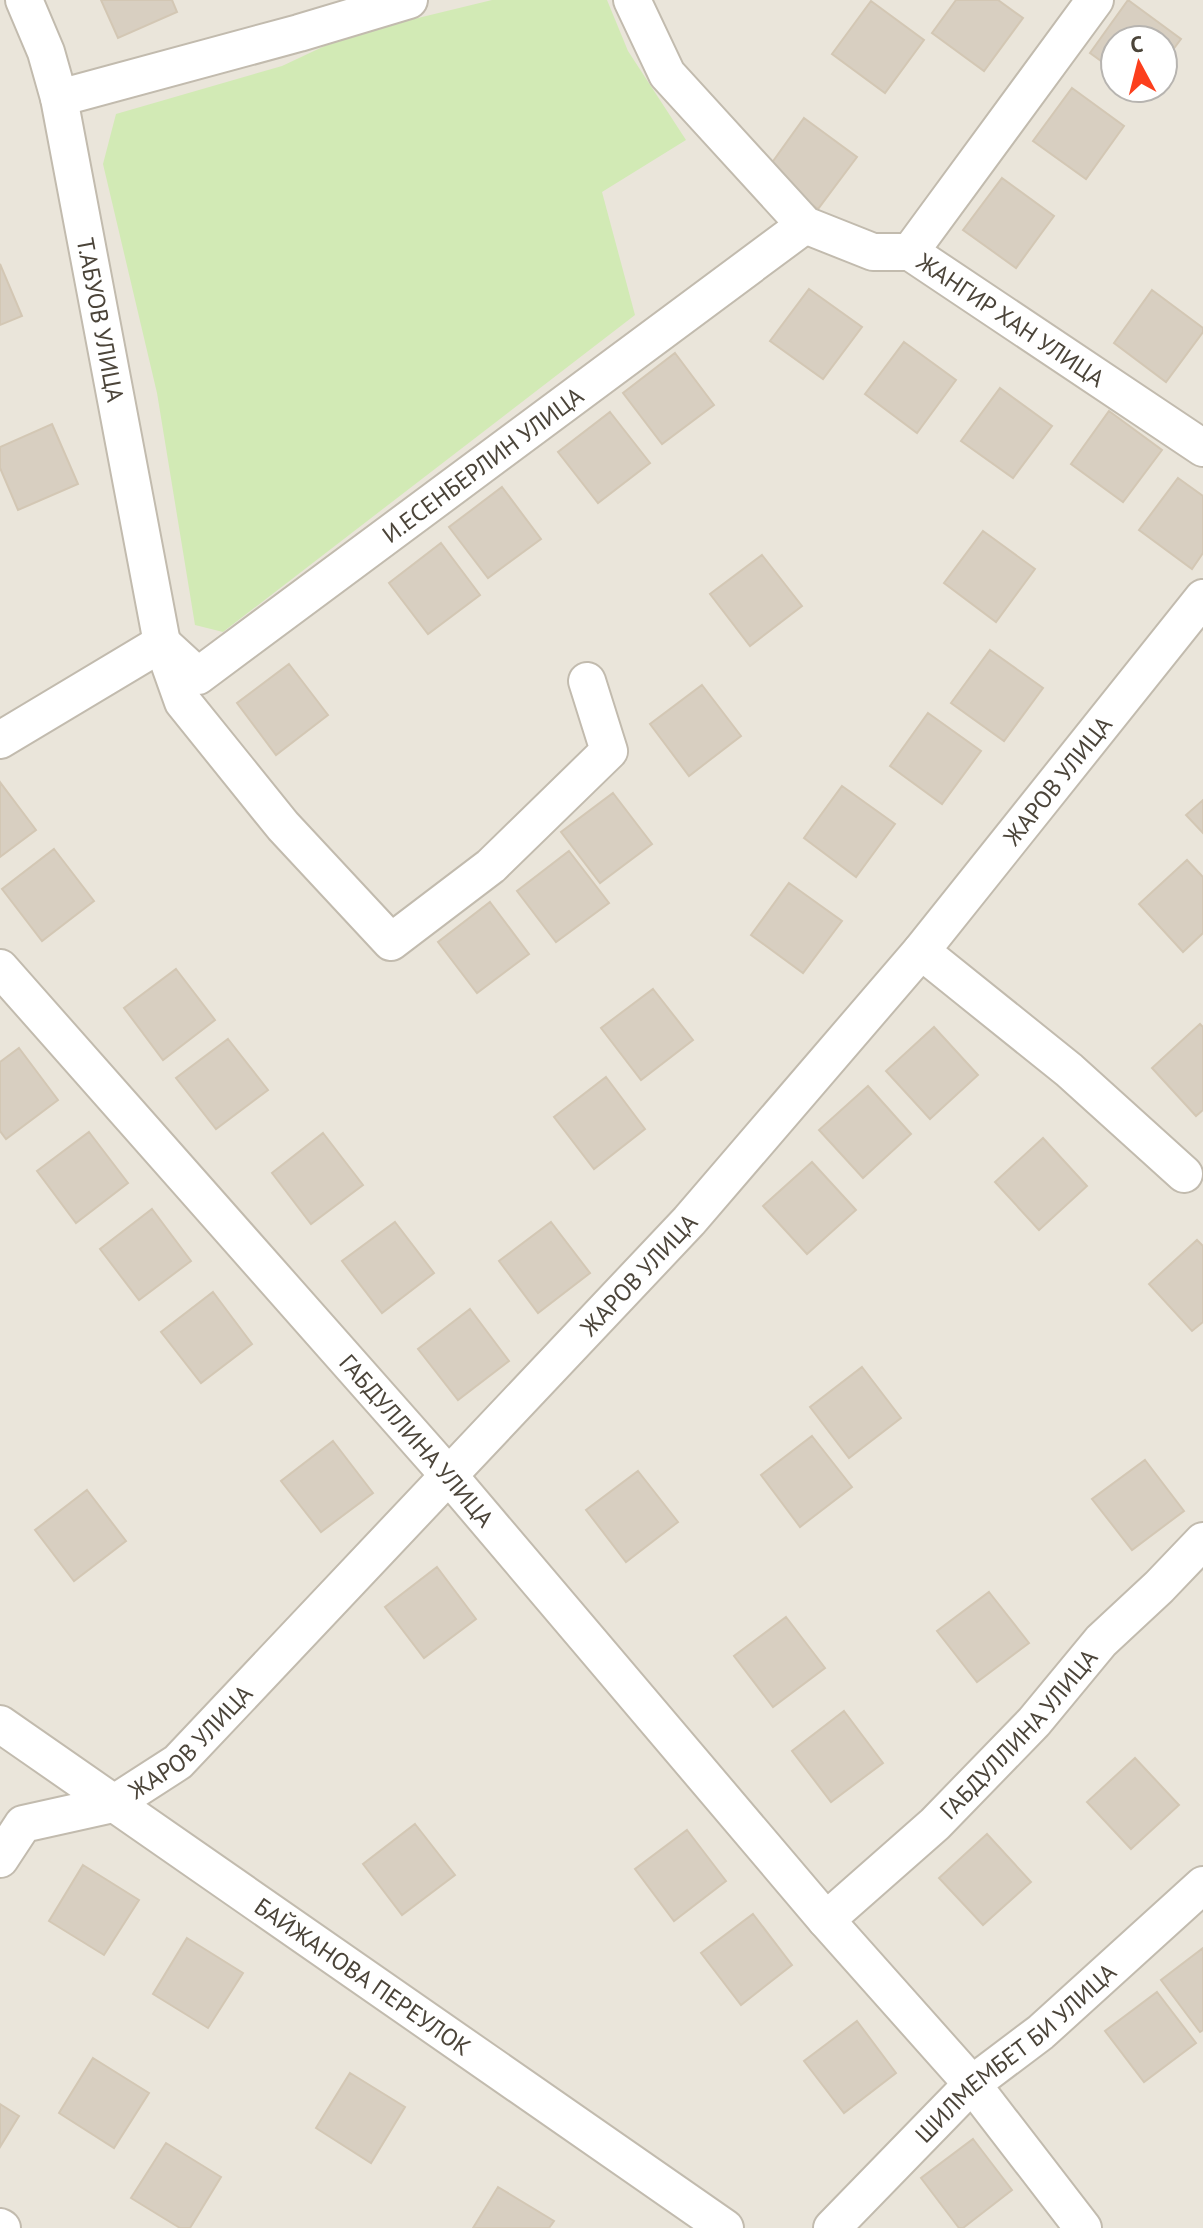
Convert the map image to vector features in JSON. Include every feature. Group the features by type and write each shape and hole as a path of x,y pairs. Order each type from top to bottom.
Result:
{"street":[{"name":"Т.АБУОВ УЛИЦА","path":"24,0 46,52 59,98 162,643"},
{"path":"59,98 409,0"},
{"name":"ЖАНГИР ХАН УЛИЦА","path":"632,0 667,74 805,225 873,252 910,252 1203,448"},
{"path":"910,252 1095,0"},
{"name":"И.ЕСЕНБЕРЛИН УЛИЦА","path":"162,643 198,676 805,225"},
{"name":"ЖАРОВ УЛИЦА","path":"0,1859 23,1824 113,1804 178,1762 450,1477 689,1221 921,951 1203,598"},
{"path":"0,740 162,643 183,702 283,826 391,942 491,866 609,751 587,681"},
{"path":"921,951 1069,1070 1184,1174"},
{"name":"ГАБДУЛЛИНА УЛИЦА","path":"0,968 450,1477 826,1920 972,2084 1083,2228"},
{"name":"ГАБДУЛЛИНА УЛИЦА","path":"826,1920 935,1824 1034,1722 1101,1641 1203,1541"},
{"name":"БАЙЖАНОВА ПЕРЕУЛОК","path":"0,1724 725,2228"},
{"name":"ШИЛМЕМБЕТ БИ УЛИЦА","path":"832,2228 972,2084 1041,2032 1203,1885"}],"shaded area":[{"path":"0,0 1203,0 1203,2228 0,2228"}],"green space":[{"path":"492,0 607,0 628,51 686,140 602,192 635,315 223,632 195,625 157,393 103,164 116,114 282,66 348,35"}],"building":[{"path":"101,0 172,0 177,12 118,38"},
{"path":"956,0 998,0 1023,18 984,71 932,33"},
{"path":"1128,0 1161,24 1111,24"},
{"path":"871,1 924,40 885,93 832,54"},
{"path":"1099,40 1099,59 1090,53"},
{"path":"1072,88 1124,126 1086,179 1033,141"},
{"path":"804,118 857,157 818,209 766,171"},
{"path":"1002,178 1054,216 1016,268 963,230"},
{"path":"0,264 22,316 0,325"},
{"path":"809,289 862,327 823,379 770,341"},
{"path":"1152,290 1203,328 1166,382 1114,343"},
{"path":"904,342 956,380 917,433 865,394"},
{"path":"675,353 714,405 662,444 623,393"},
{"path":"1000,388 1052,426 1013,478 961,441"},
{"path":"1109,411 1162,450 1123,502 1071,464"},
{"path":"610,412 650,463 598,503 558,452"},
{"path":"52,424 78,484 18,510 0,468 0,447"},
{"path":"1178,478 1203,496 1203,553 1192,569 1139,530"},
{"path":"502,487 541,539 488,578 449,527"},
{"path":"983,531 1035,569 996,622 944,583"},
{"path":"441,543 480,595 428,634 389,583"},
{"path":"762,555 802,606 750,646 710,594"},
{"path":"990,650 1043,688 1004,741 951,703"},
{"path":"289,664 328,715 276,755 237,703"},
{"path":"702,685 741,736 689,776 650,724"},
{"path":"928,713 981,751 942,804 890,766"},
{"path":"0,782 36,830 0,857"},
{"path":"842,786 895,824 856,877 804,838"},
{"path":"613,793 652,844 600,883 561,832"},
{"path":"1203,800 1203,833 1186,815"},
{"path":"54,849 94,901 42,941 2,889"},
{"path":"569,851 609,903 556,942 517,891"},
{"path":"1187,860 1203,877 1203,933 1183,952 1139,904"},
{"path":"789,883 842,921 803,973 751,935"},
{"path":"490,902 529,954 477,993 438,942"},
{"path":"176,969 215,1020 163,1060 124,1008"},
{"path":"653,989 693,1040 641,1080 601,1028"},
{"path":"1200,1024 1203,1027 1203,1110 1196,1116 1152,1068"},
{"path":"934,1027 978,1075 930,1119 886,1071"},
{"path":"228,1039 268,1090 216,1129 176,1078"},
{"path":"19,1048 58,1100 6,1139 0,1131 0,1062"},
{"path":"606,1077 645,1129 594,1169 554,1117"},
{"path":"868,1086 911,1134 863,1178 819,1130"},
{"path":"89,1132 128,1183 76,1223 37,1171"},
{"path":"323,1133 363,1185 311,1224 272,1173"},
{"path":"1043,1138 1087,1186 1039,1230 995,1182"},
{"path":"812,1162 856,1210 807,1254 763,1206"},
{"path":"152,1209 191,1261 139,1300 100,1249"},
{"path":"395,1222 434,1273 382,1313 342,1261"},
{"path":"551,1222 590,1273 538,1313 499,1261"},
{"path":"1197,1240 1203,1246 1203,1322 1192,1331 1149,1284"},
{"path":"213,1292 252,1344 201,1383 161,1332"},
{"path":"470,1309 509,1361 458,1400 418,1349"},
{"path":"862,1367 901,1418 849,1458 810,1407"},
{"path":"812,1436 852,1487 800,1527 761,1475"},
{"path":"333,1441 373,1493 321,1532 281,1481"},
{"path":"1145,1460 1184,1511 1132,1550 1092,1499"},
{"path":"638,1471 678,1522 626,1562 586,1510"},
{"path":"87,1490 126,1541 74,1581 35,1530"},
{"path":"437,1567 476,1619 424,1658 385,1607"},
{"path":"989,1592 1029,1643 977,1682 937,1631"},
{"path":"786,1617 825,1668 773,1707 734,1656"},
{"path":"844,1711 883,1763 831,1802 792,1751"},
{"path":"1135,1758 1179,1805 1131,1849 1087,1802"},
{"path":"415,1824 455,1875 402,1915 363,1864"},
{"path":"687,1830 726,1881 674,1921 635,1869"},
{"path":"987,1834 1031,1882 983,1925 939,1878"},
{"path":"83,1865 139,1900 104,1955 49,1921"},
{"path":"753,1914 792,1965 741,2005 701,1953"},
{"path":"187,1938 243,1973 208,2028 153,1994"},
{"path":"1203,1948 1203,2030 1200,2032 1161,1980"},
{"path":"1157,1992 1196,2043 1144,2082 1105,2031"},
{"path":"857,2021 896,2073 844,2113 804,2061"},
{"path":"93,2058 149,2093 114,2148 59,2113"},
{"path":"350,2073 405,2107 371,2163 316,2128"},
{"path":"0,2104 19,2116 0,2147"},
{"path":"973,2139 1012,2190 959,2228 921,2178"},
{"path":"166,2143 221,2177 190,2228 180,2228 131,2198"},
{"path":"498,2187 554,2221 549,2228 473,2228"}]}
